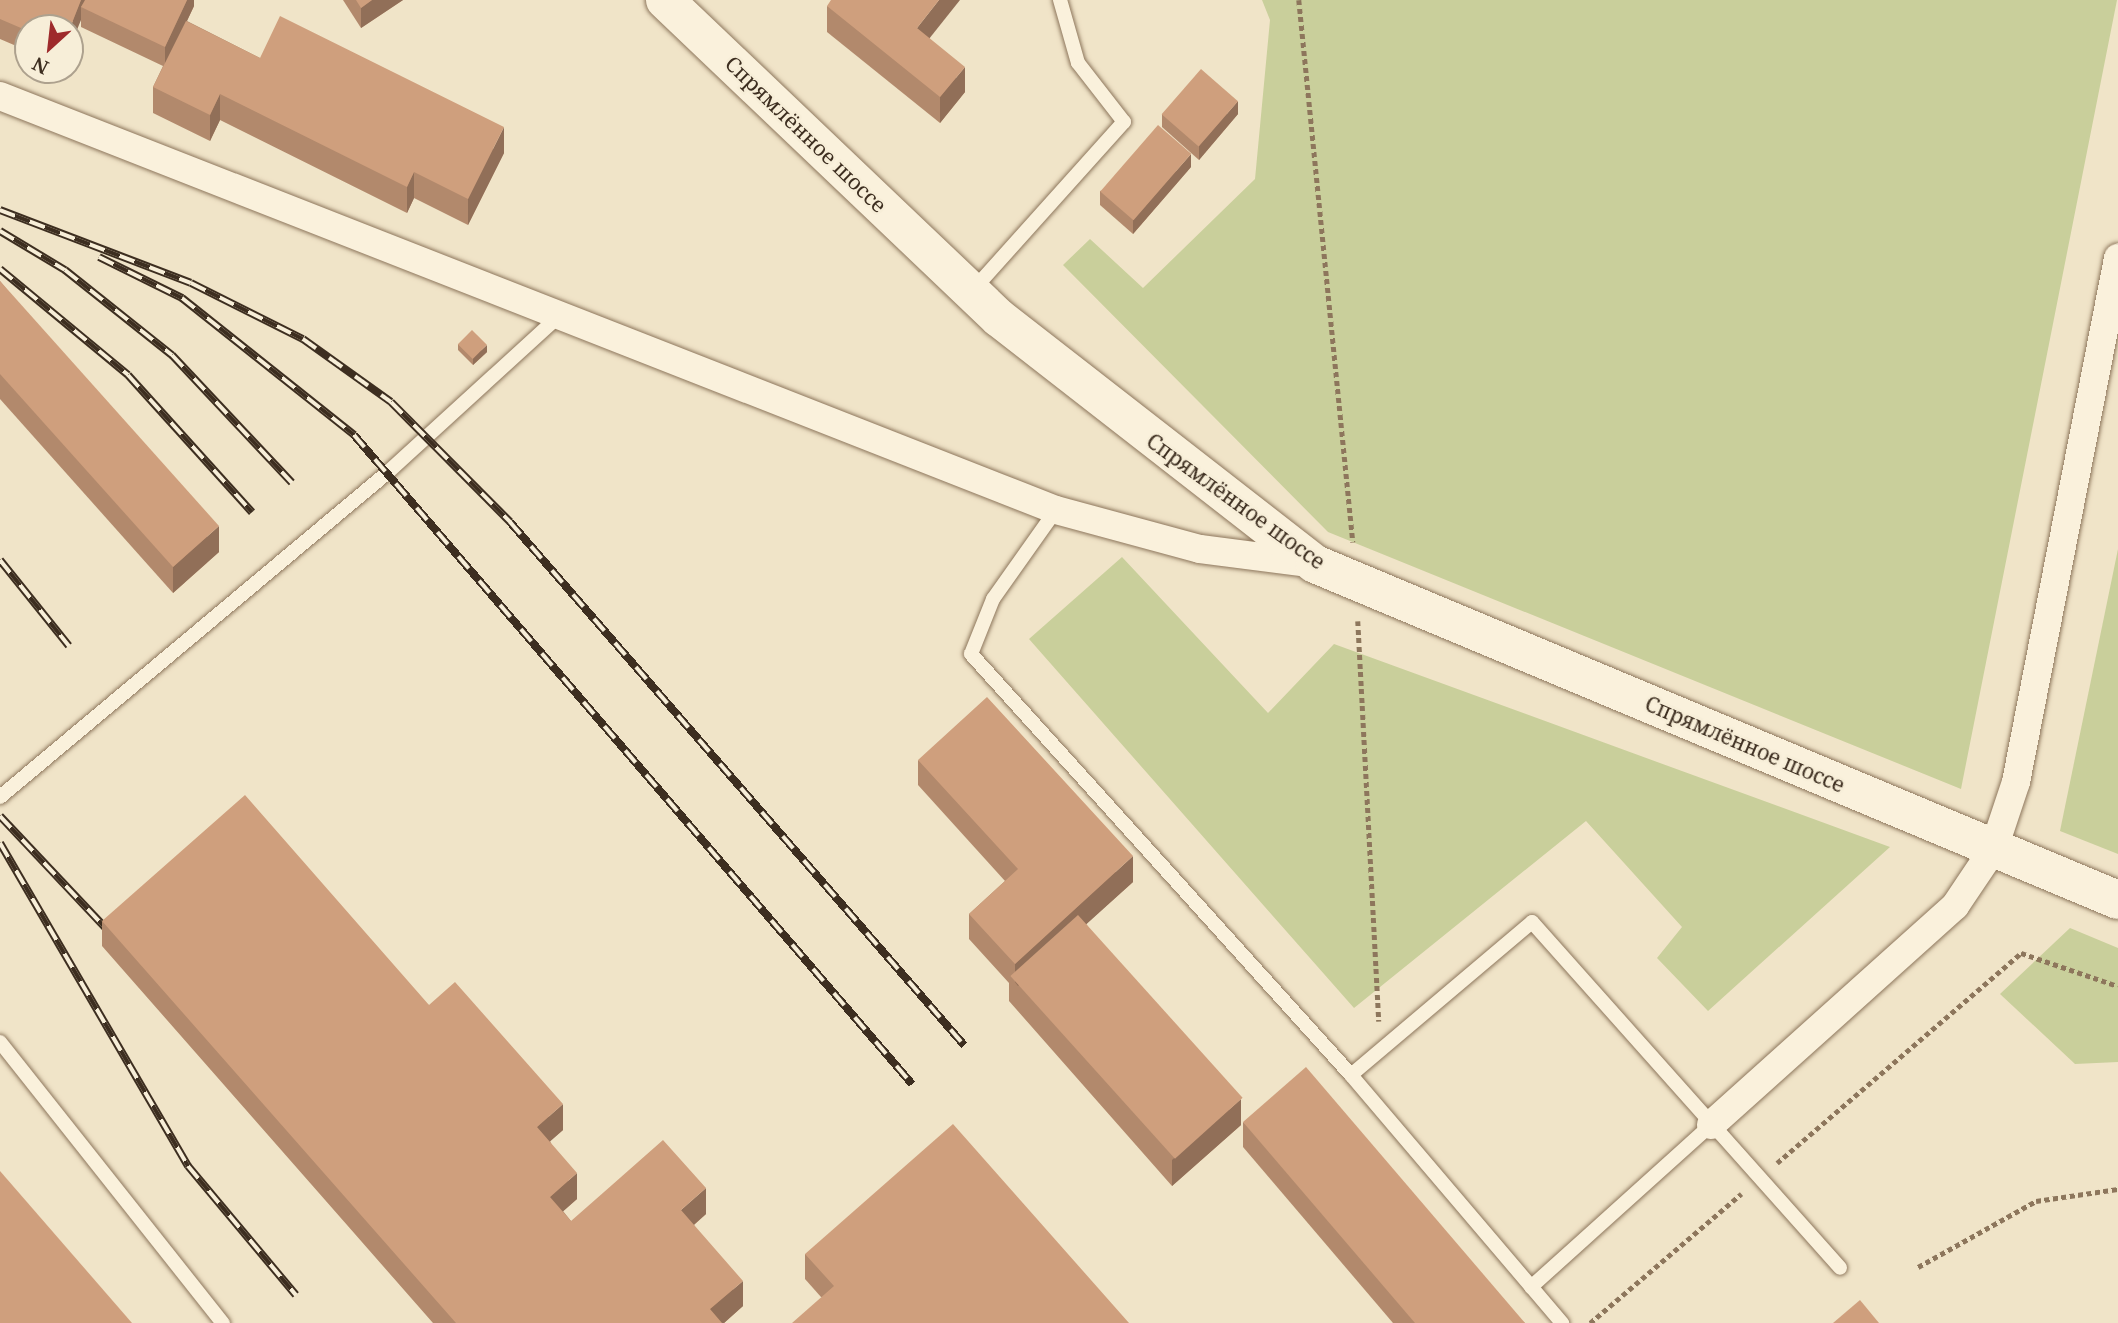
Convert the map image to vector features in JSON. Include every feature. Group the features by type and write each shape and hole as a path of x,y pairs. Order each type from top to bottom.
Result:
{"main road":[{"name":"Спрямлённое шоссе","path":"665,0 972,292 1109,408 1315,564 2118,900"}],"street":[{"path":"0,96 562,313 1056,510 1200,549 1315,564"},
{"path":"1711,1125 1955,906 1994,848 2016,782 2118,258"}],"lane":[{"path":"972,292 1124,122 1078,63 1060,0"},
{"path":"0,797 395,465 562,313"},
{"path":"1056,510 993,598 971,654 1351,1075 1562,1323"},
{"path":"1351,1075 1532,922 1840,1268"},
{"path":"0,1042 223,1323"},
{"path":"1531,1287 1711,1125"}],"path":[{"path":"1299,0 1356,581 1380,1050"},
{"path":"1590,1323 2021,953 2118,986"},
{"path":"1918,1267 2036,1201 2118,1189"}],"green space":[{"path":"1262,0 2117,0 1961,789 1328,532 1063,265 1090,239 1143,288 1255,179 1270,20"},
{"path":"2118,549 2118,854 2060,831"},
{"path":"1122,557 1268,713 1334,644 1890,847 1708,1011 1657,958 1682,927 1586,821 1354,1008 1029,639"},
{"path":"2070,928 2118,948 2118,1062 2075,1064 2000,994"}],"building":[{"path":"0,0 81,0 76,14 14,14 14,25 0,19"},
{"path":"85,0 187,0 165,47 81,7"},
{"path":"356,0 372,0 361,8"},
{"path":"831,0 939,0 917,28 965,67 940,97 827,6"},
{"path":"280,16 504,127 468,199 414,172 407,187 220,94 210,115 153,87 186,21 260,58"},
{"path":"1201,69 1238,101 1199,146 1162,114"},
{"path":"1158,125 1191,154 1133,220 1100,191"},
{"path":"0,281 219,526 173,567 0,374"},
{"path":"472,330 487,345 473,359 458,344"},
{"path":"987,697 1133,856 1015,964 969,914 1018,869 918,760"},
{"path":"245,795 429,1005 455,982 563,1104 537,1127 577,1173 550,1197 571,1221 663,1140 706,1188 681,1210 743,1281 710,1309 722,1323 456,1323 102,921"},
{"path":"1078,915 1243,1098 1175,1159 1010,976"},
{"path":"1306,1067 1525,1323 1415,1323 1243,1122"},
{"path":"953,1124 1129,1323 792,1323 834,1286 805,1254"},
{"path":"0,1171 132,1323 0,1323"},
{"path":"1860,1300 1879,1323 1833,1323"}],"railway":[{"path":"0,210 191,283 303,339 391,402 510,522 964,1045"},
{"path":"0,231 65,270 172,355 292,483"},
{"path":"99,257 182,298 354,435 912,1084"},
{"path":"0,269 128,375 252,512"},
{"path":"0,560 69,646"},
{"path":"0,816 113,936"},
{"path":"0,843 188,1166 296,1295"}]}
